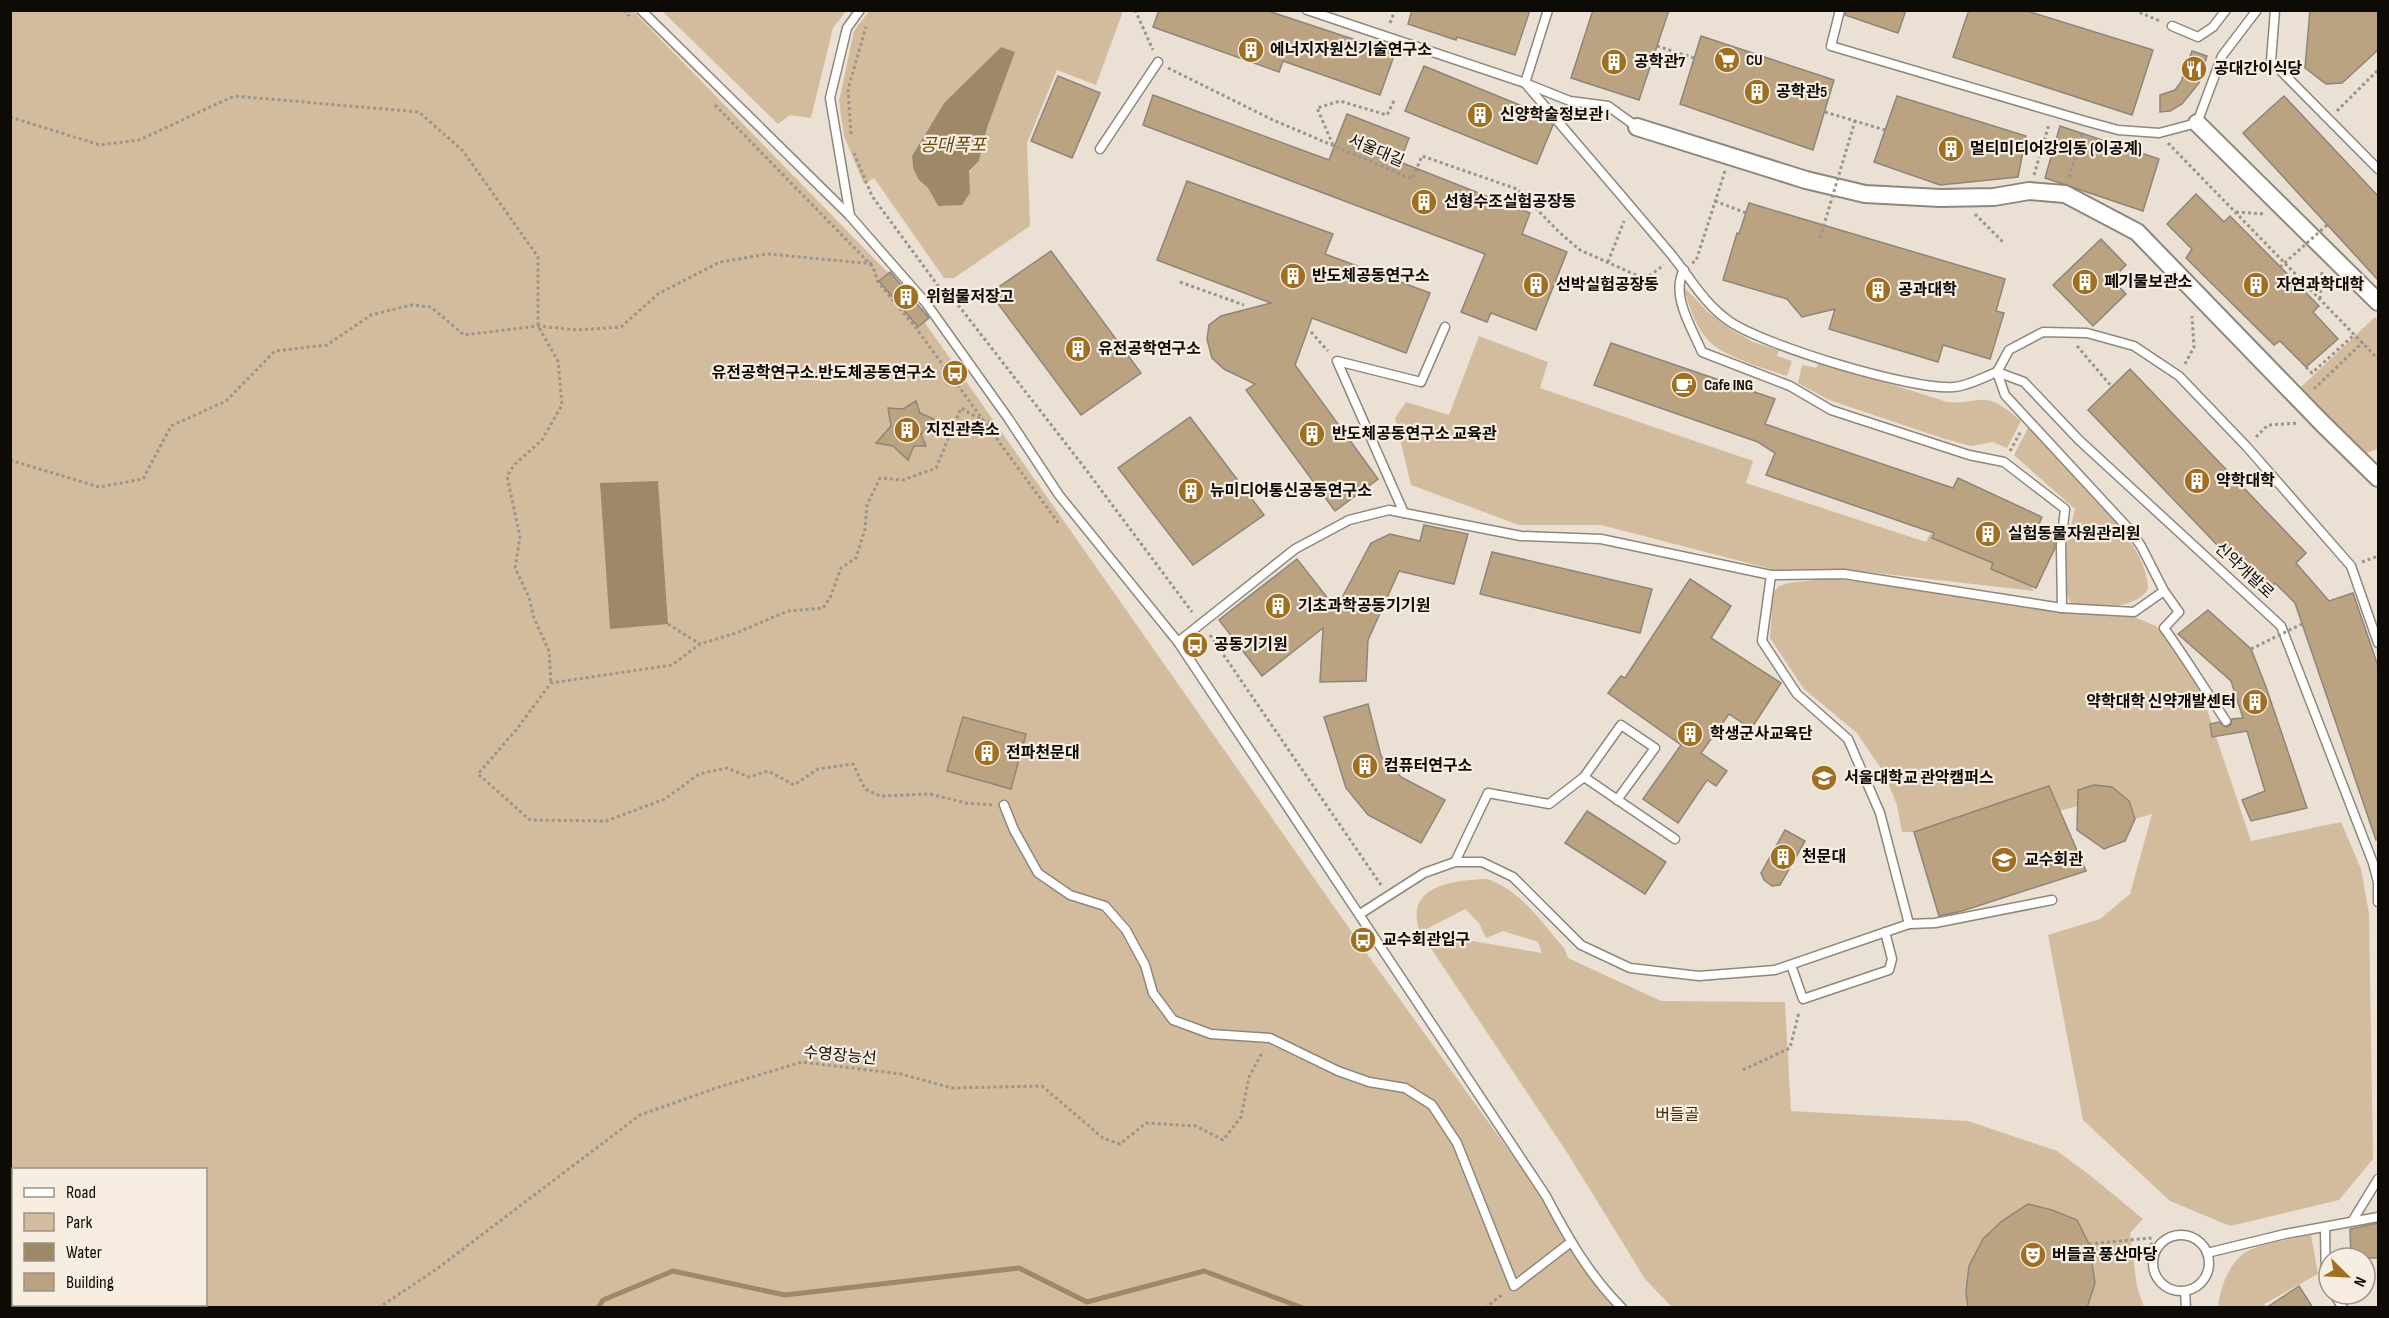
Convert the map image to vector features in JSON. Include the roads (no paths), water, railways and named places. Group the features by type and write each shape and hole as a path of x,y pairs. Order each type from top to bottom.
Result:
{"street":[{"path":"2197,123 2379,302"},
{"path":"1637,127 1806,180 1865,194 1959,197 1994,197 2029,191 2065,194 2137,232 2301,402 2379,478"}],"lane":[{"path":"641,10 850,216 926,303 1008,418 1059,495 1178,642 1546,1196 1571,1242 1604,1290 1622,1308"},
{"path":"850,216 830,98 847,28 860,10"},
{"path":"1307,10 1570,100 1608,106 1637,127"},
{"path":"1525,83 1548,10"},
{"path":"1840,10 1831,46 2118,130 2159,133 2197,123 2222,57 2258,10"},
{"path":"2172,26 2198,37 2213,27 2226,10"},
{"path":"2275,10 2271,61 2379,169"},
{"path":"1100,149 1158,62"},
{"path":"1525,83 1684,270 1698,292 1728,320 1750,333 1853,368 1926,386 1955,387 1997,372 2009,350 2043,332 2087,333 2134,346 2179,376 2247,447 2351,566 2379,643"},
{"path":"1684,270 1678,280 1679,294 1702,352 1790,386 1831,410 1969,455 2004,462 2065,509 2061,545 2061,608"},
{"path":"1404,513 1337,361 1421,382 1445,327"},
{"path":"1997,372 2005,395 2129,529 2141,546 2164,591 2178,612 2163,628 2181,651 2186,663 2226,721"},
{"name":"신약개발로","path":"1997,372 2024,382 2079,440 2281,626 2373,863 2378,882 2379,902"},
{"path":"1178,642 1295,549 1349,520 1389,510 1521,536 1601,539 1771,575 1844,574 2061,608 2134,612 2164,591"},
{"path":"1771,575 1762,642 1797,694 1848,739 1880,813 1910,924"},
{"path":"1455,862 1488,793 1549,804 1584,777 1621,725 1655,748 1617,800"},
{"path":"1584,777 1675,839"},
{"path":"1004,806 1014,830 1038,873 1070,895 1105,906 1126,930 1145,965 1153,993 1173,1020 1210,1034 1270,1038 1338,1071 1370,1082 1405,1088 1432,1105 1457,1143 1514,1286 1571,1242"},
{"path":"1360,914 1424,873 1455,862 1482,862 1513,877 1581,945 1630,968 1699,976 1775,970 1910,924 1935,924 2052,900"},
{"path":"1791,965 1803,999 1889,970 1892,959 1885,932"},
{"path":"2353,1220 2379,1179"},
{"path":"2207,1254 2285,1234 2379,1217"},
{"path":"2325,1228 2325,1246"},
{"path":"2181,1235 2197,1240 2207,1254 2209,1265 2203,1280 2185,1291 2175,1291 2159,1281 2152,1263 2154,1254 2164,1240 2181,1235"},
{"path":"2185,1291 2186,1308"}],"water":[{"name":"공대폭포","path":"1001,47 1015,52 987,128 979,161 969,171 970,193 962,205 938,206 928,188 918,179 913,168 912,156 944,103"},
{"path":"658,481 668,624 610,629 600,483"}],"waterway":[{"path":"598,1308 603,1300 673,1271 785,1295 1019,1268 1087,1302 1204,1271 1303,1308"}],"place":[{"name":"에너지자원신기술연구소","path":"1251,50"},
{"name":"CU","path":"1727,60"},
{"name":"공학관7","path":"1614,62"},
{"name":"공대간이식당","path":"2194,69"},
{"name":"공학관5","path":"1757,92"},
{"name":"신양학술정보관 I","path":"1480,115"},
{"name":"멀티미디어강의동 (이공계)","path":"1951,149"},
{"name":"선형수조실험공장동","path":"1424,202"},
{"name":"반도체공동연구소","path":"1293,276"},
{"name":"폐기물보관소","path":"2085,282"},
{"name":"선박실험공장동","path":"1536,285"},
{"name":"자연과학대학","path":"2256,285"},
{"name":"공과대학","path":"1878,290"},
{"name":"위험물저장고","path":"906,297"},
{"name":"유전공학연구소","path":"1078,349"},
{"name":"유전공학연구소.반도체공동연구소","path":"955,373"},
{"name":"Cafe ING","path":"1684,385"},
{"name":"지진관측소","path":"907,430"},
{"name":"반도체공동연구소 교육관","path":"1312,434"},
{"name":"약학대학","path":"2197,481"},
{"name":"뉴미디어통신공동연구소","path":"1191,491"},
{"name":"실험동물자원관리원","path":"1988,534"},
{"name":"기초과학공동기기원","path":"1278,606"},
{"name":"공동기기원","path":"1195,645"},
{"name":"약학대학 신약개발센터","path":"2255,702"},
{"name":"학생군사교육단","path":"1690,734"},
{"name":"전파천문대","path":"987,753"},
{"name":"컴퓨터연구소","path":"1365,766"},
{"name":"서울대학교 관악캠퍼스","path":"1824,778"},
{"name":"천문대","path":"1783,857"},
{"name":"교수회관","path":"2004,860"},
{"name":"교수회관입구","path":"1363,940"},
{"name":"버들골 풍산마당","path":"2033,1255"}],"park label":[{"name":"버들골","path":"1677,1115"}]}
